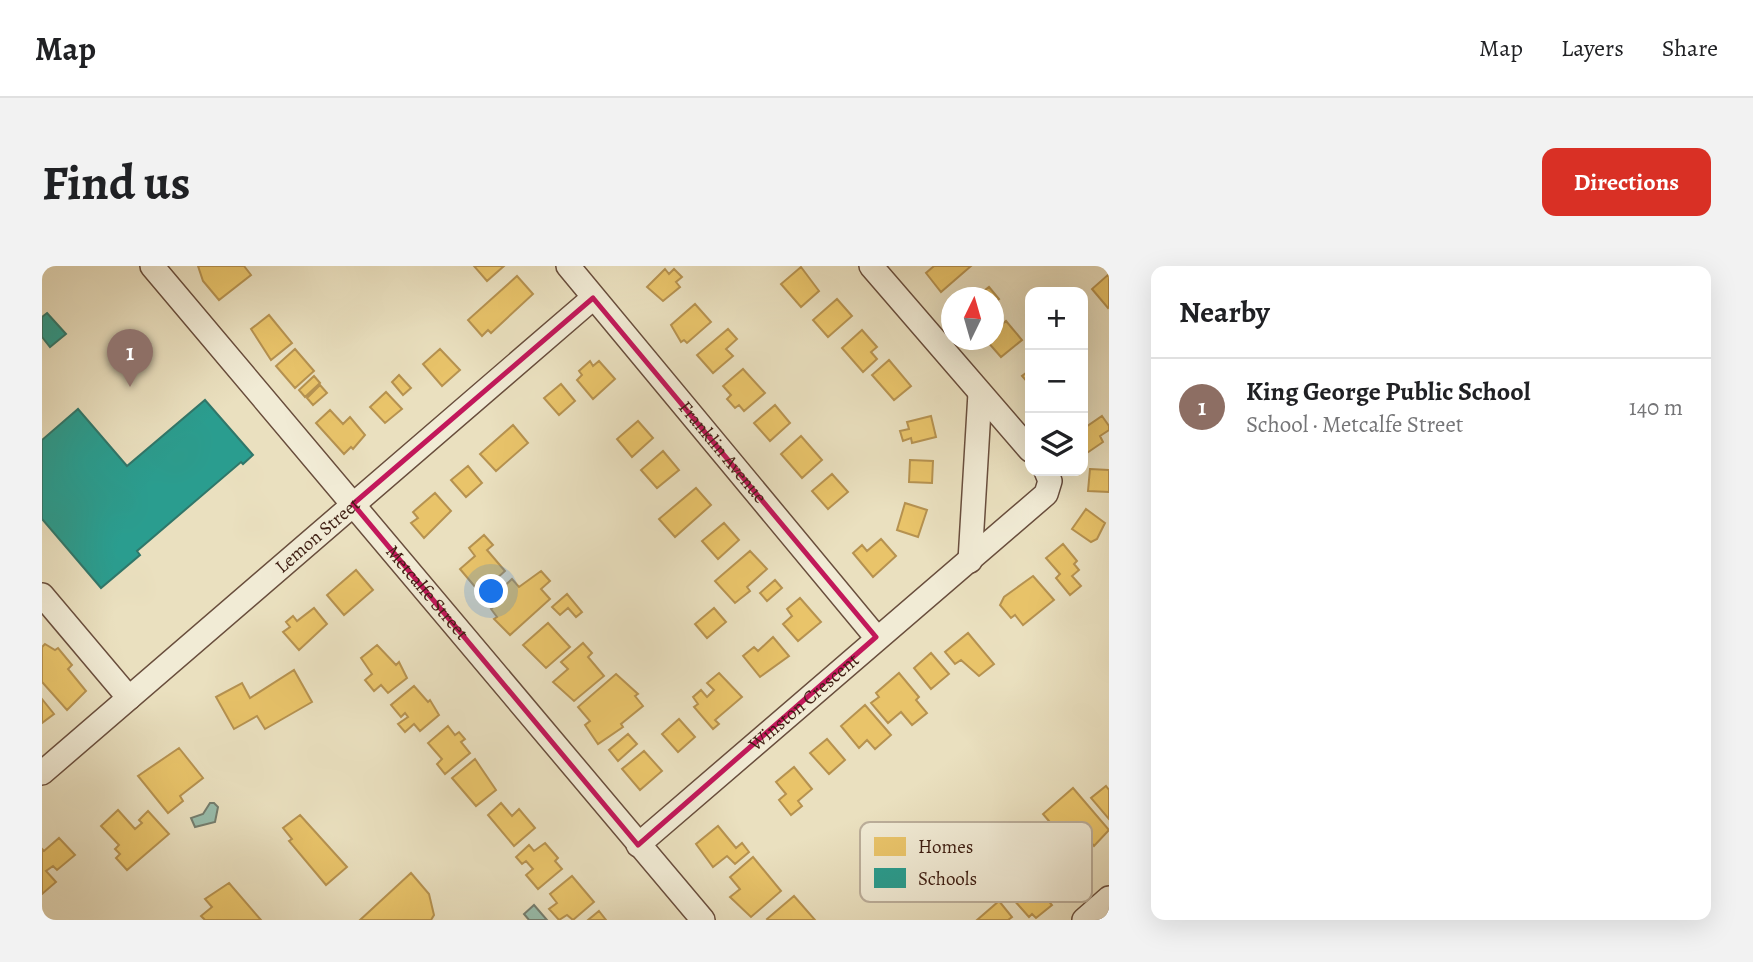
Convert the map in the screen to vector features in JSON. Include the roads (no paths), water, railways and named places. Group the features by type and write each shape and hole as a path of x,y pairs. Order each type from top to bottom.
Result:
{"street":[{"name":"Metcalfe Street","path":"152,266 703,920"},
{"name":"Franklin Avenue","path":"568,266 876,637"},
{"path":"871,266 1025,444"},
{"name":"Lemon Street","path":"42,773 593,298"},
{"path":"970,561 980,393"},
{"name":"Winston Crescent","path":"638,845 876,637 970,561 1046,494 1050,481 1048,476"},
{"path":"42,595 129,698"},
{"path":"1084,920 1109,898"}],"place":[{"name":"King George Public School","path":"130,387"}]}
